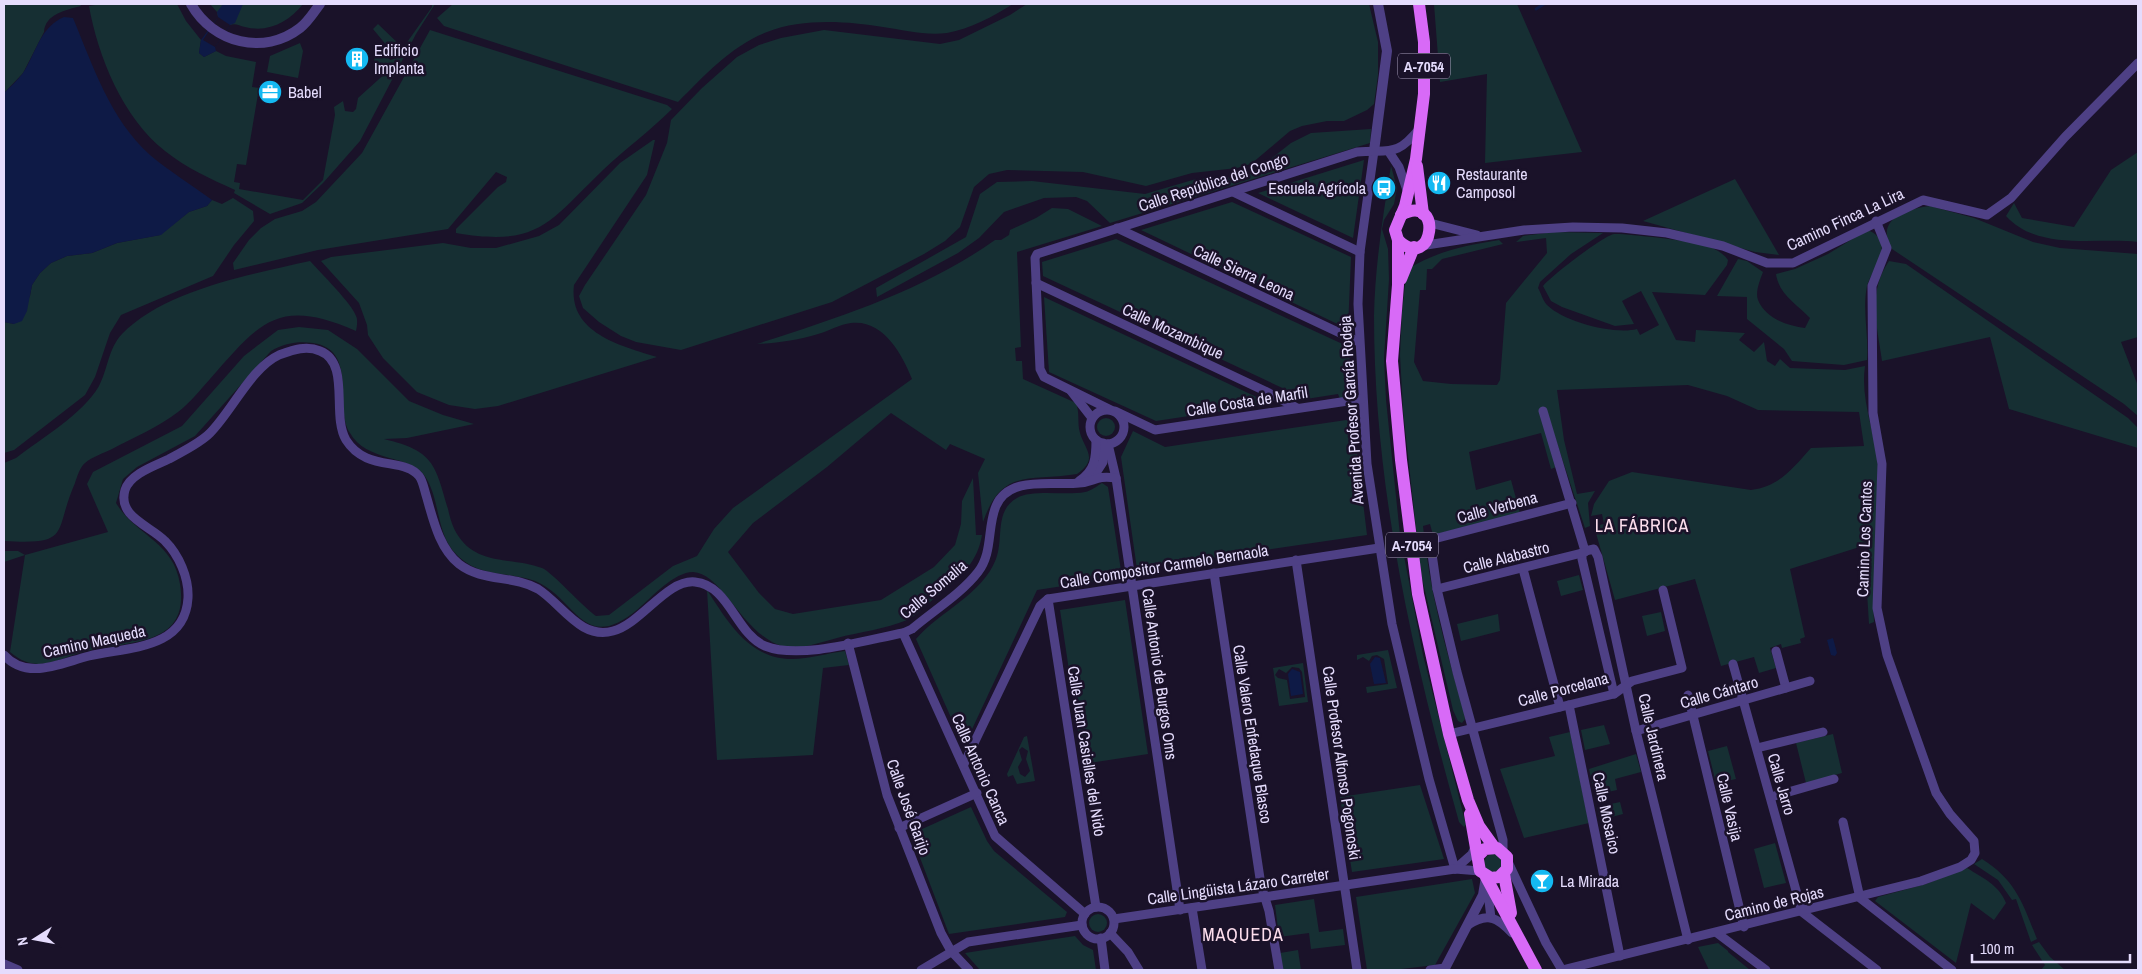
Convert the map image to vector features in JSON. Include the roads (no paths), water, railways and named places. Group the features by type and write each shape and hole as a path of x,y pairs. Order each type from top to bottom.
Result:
{"main road":[{"name":"A-7054","path":"1401,215 1408,196 1416,159 1424,94 1424,42 1419,4"},
{"name":"A-7054","path":"1416,159 1427,218"},
{"path":"1413,211 1427,218 1430,234 1417,246 1405,246 1398,240 1395,224 1401,215 1413,211"},
{"name":"A-7054","path":"1398,240 1398,285 1392,361 1400,460 1418,594 1449,734 1468,800 1479,826 1499,849 1506,869 1508,904 1520,941"},
{"name":"A-7054","path":"1398,285 1417,246"},
{"name":"A-7054","path":"1468,800 1473,854 1536,970"},
{"path":"1473,854 1485,849 1499,849"},
{"path":"1483,874 1499,877 1506,869"}],"street":[{"path":"191,4 210,28 222,36 241,43 259,44 285,38 302,27 320,4"},
{"path":"1374,152 1387,51 1378,4"},
{"name":"Camino Finca La Lira","path":"1417,246 1480,236 1573,227 1622,228 1667,233 1723,246 1767,263 1793,263 1876,221 1923,200 1987,214 2011,198 2065,137 2138,63"},
{"path":"1408,196 1406,183 1389,152 1408,142 1420,128"},
{"name":"Calle República del Congo","path":"1047,250 1357,152 1389,152"},
{"name":"Avenida Profesor García Rodeja","path":"1374,152 1360,252 1358,304 1361,398 1366,464 1379,548 1408,694 1429,779 1456,868"},
{"path":"1233,192 1360,252"},
{"name":"Camino Finca La Lira","path":"1427,218 1480,236"},
{"name":"Camino Los Cantos","path":"1876,221 1887,248 1872,286 1873,413 1882,464 1877,608 1887,655 1936,793 1950,814 1974,841"},
{"name":"Calle Sierra Leona","path":"1117,228 1359,342"},
{"name":"Calle Costa de Marfil","path":"1047,250 1036,254 1035,258 1040,369 1044,378 1139,424 1155,430 1361,398"},
{"name":"Calle Mozambique","path":"1036,283 1265,391 1297,408"},
{"name":"Camino Maqueda","path":"4,655 18,666 32,669 49,668 92,655 133,649 155,643 170,633 181,620 188,600 186,580 178,558 164,539 132,516 124,504 123,493 129,480 209,435 270,360 304,348 316,349 326,354 333,362 338,376 338,418 344,436 353,448 363,457 411,469 420,477 436,529 445,546 457,562 473,572 528,584 545,594 574,621 588,630 602,634 626,626 672,589 691,581 704,583 719,594 745,630 761,645 781,651 804,652 848,643"},
{"name":"Calle Costa de Marfil","path":"1071,390 1092,418"},
{"path":"1093,478 1103,462 1102,442 1091,433 1092,418 1101,411 1113,411 1123,422 1121,436 1102,442"},
{"name":"Calle Jardinera","path":"1543,411 1572,503 1614,694"},
{"name":"Calle Costa de Marfil","path":"1123,426 1139,424"},
{"path":"1069,484 1084,477 1092,469 1102,442"},
{"name":"Calle Antonio de Burgos Oms","path":"1102,442 1116,478 1180,910"},
{"name":"Calle Somalia","path":"848,643 903,633 912,629 979,571 988,552 995,507 1001,497 1014,488 1030,484 1083,483 1100,476 1116,478"},
{"name":"Calle Verbena","path":"1437,589 1430,540 1572,503"},
{"name":"Calle Compositor Carmelo Bernaola","path":"964,764 1040,606 1048,599 1379,548"},
{"name":"Calle Jardinera","path":"1583,552 1594,549 1598,557 1636,732 1688,940"},
{"name":"Calle Alabastro","path":"1437,589 1523,569 1583,552"},
{"name":"Calle Profesor Alfonso Pogonoski","path":"1296,560 1357,970"},
{"name":"Calle Mosaico","path":"1523,569 1565,706 1620,956"},
{"name":"Calle Valero Enfedaque Blasco","path":"1214,574 1261,885 1269,911 1278,970"},
{"path":"1437,589 1471,728 1503,840 1499,849"},
{"name":"Calle Porcelana","path":"1449,734 1614,694 1632,681 1682,668 1663,590"},
{"name":"Calle Juan Casielles del Nido","path":"1048,599 1096,907"},
{"name":"Calle Antonio Canca","path":"903,633 998,840 1085,914"},
{"name":"Calle José Garijo","path":"848,643 880,774 899,828 941,933 951,951 969,970"},
{"path":"1776,651 1786,688"},
{"name":"Calle Jarro","path":"1733,664 1802,912"},
{"name":"Calle Cántaro","path":"1636,732 1810,681"},
{"name":"Calle Vasija","path":"1688,695 1744,926"},
{"path":"1757,748 1823,732"},
{"path":"1771,797 1834,779"},
{"path":"899,828 977,793"},
{"path":"1843,822 1860,898 1952,970"},
{"name":"Camino de Rojas","path":"1562,970 1860,898 1921,881 1960,867 1971,860 1975,853 1974,841"},
{"path":"1451,852 1456,857 1473,854"},
{"path":"1456,868 1473,854"},
{"name":"Calle Lingüista Lázaro Carreter","path":"1114,919 1265,898 1456,868 1483,874"},
{"path":"1506,869 1562,970"},
{"path":"1483,874 1491,918"},
{"path":"1430,970 1444,969 1468,926 1483,895 1483,874"},
{"path":"1096,907 1109,911 1114,919 1110,933 1101,938 1089,936 1082,925 1085,914 1096,907"},
{"path":"1192,908 1202,970"},
{"path":"1802,912 1878,970"},
{"path":"1468,926 1478,918 1491,918 1507,928 1520,941"},
{"path":"922,970 968,942 1082,925"},
{"path":"1110,933 1128,952 1139,970"},
{"path":"1717,933 1766,970"},
{"path":"1101,938 1105,970"},
{"path":"4,964 18,970"}],"water":[{"path":"223,4 243,4 235,23 230,25 215,47 216,51 204,57 199,53 201,40 218,17 217,12"},
{"path":"64,17 73,18 104,91 113,108 136,141 157,161 212,200 207,206 189,212 161,235 117,243 92,253 67,256 51,263 40,273 32,285 27,311 22,321 14,324 4,322 4,93 23,73 39,41 49,27"},
{"path":"1833,638 1837,653 1835,656 1831,655 1827,640"},
{"path":"1375,657 1380,658 1386,683 1374,684 1370,664"},
{"path":"1292,669 1300,672 1303,694 1291,696 1288,674"}],"waterway":[{"path":"1536,9 1544,4"}],"place":[{"name":"Edificio Implanta","path":"357,59"},
{"name":"Babel","path":"270,92"},
{"name":"Restaurante Camposol","path":"1439,183"},
{"name":"Escuela Agrícola","path":"1384,188"},
{"name":"La Mirada","path":"1542,881"}],"district":[{"name":"LA FÁBRICA","path":"1642,525"},
{"name":"MAQUEDA","path":"1243,934"}]}
